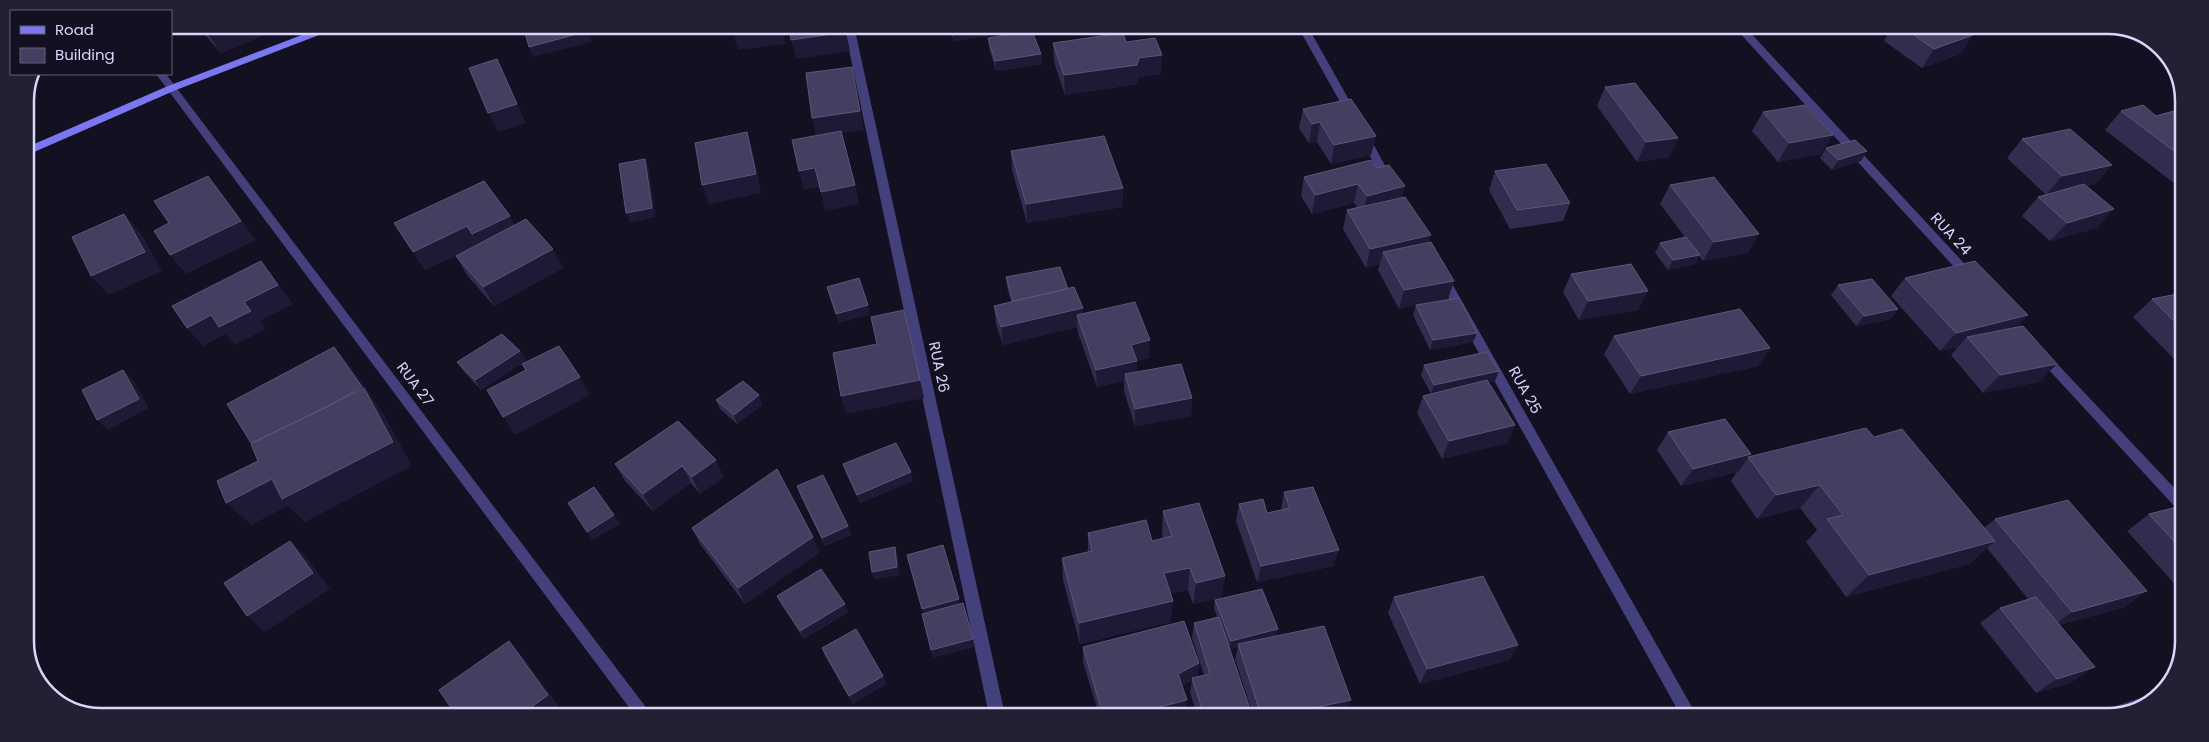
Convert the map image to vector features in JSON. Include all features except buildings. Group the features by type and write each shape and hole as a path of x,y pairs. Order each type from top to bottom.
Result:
{"main road":[{"path":"34,148 172,88 311,34"}],"street":[{"name":"RUA 26","path":"851,34 995,708"},
{"path":"1307,34 1396,193"},
{"name":"RUA 24","path":"1746,34 1977,284"},
{"name":"RUA 27","path":"162,75 638,708"},
{"name":"RUA 25","path":"1435,263 1685,708"},
{"path":"2032,343 2175,498"}]}
